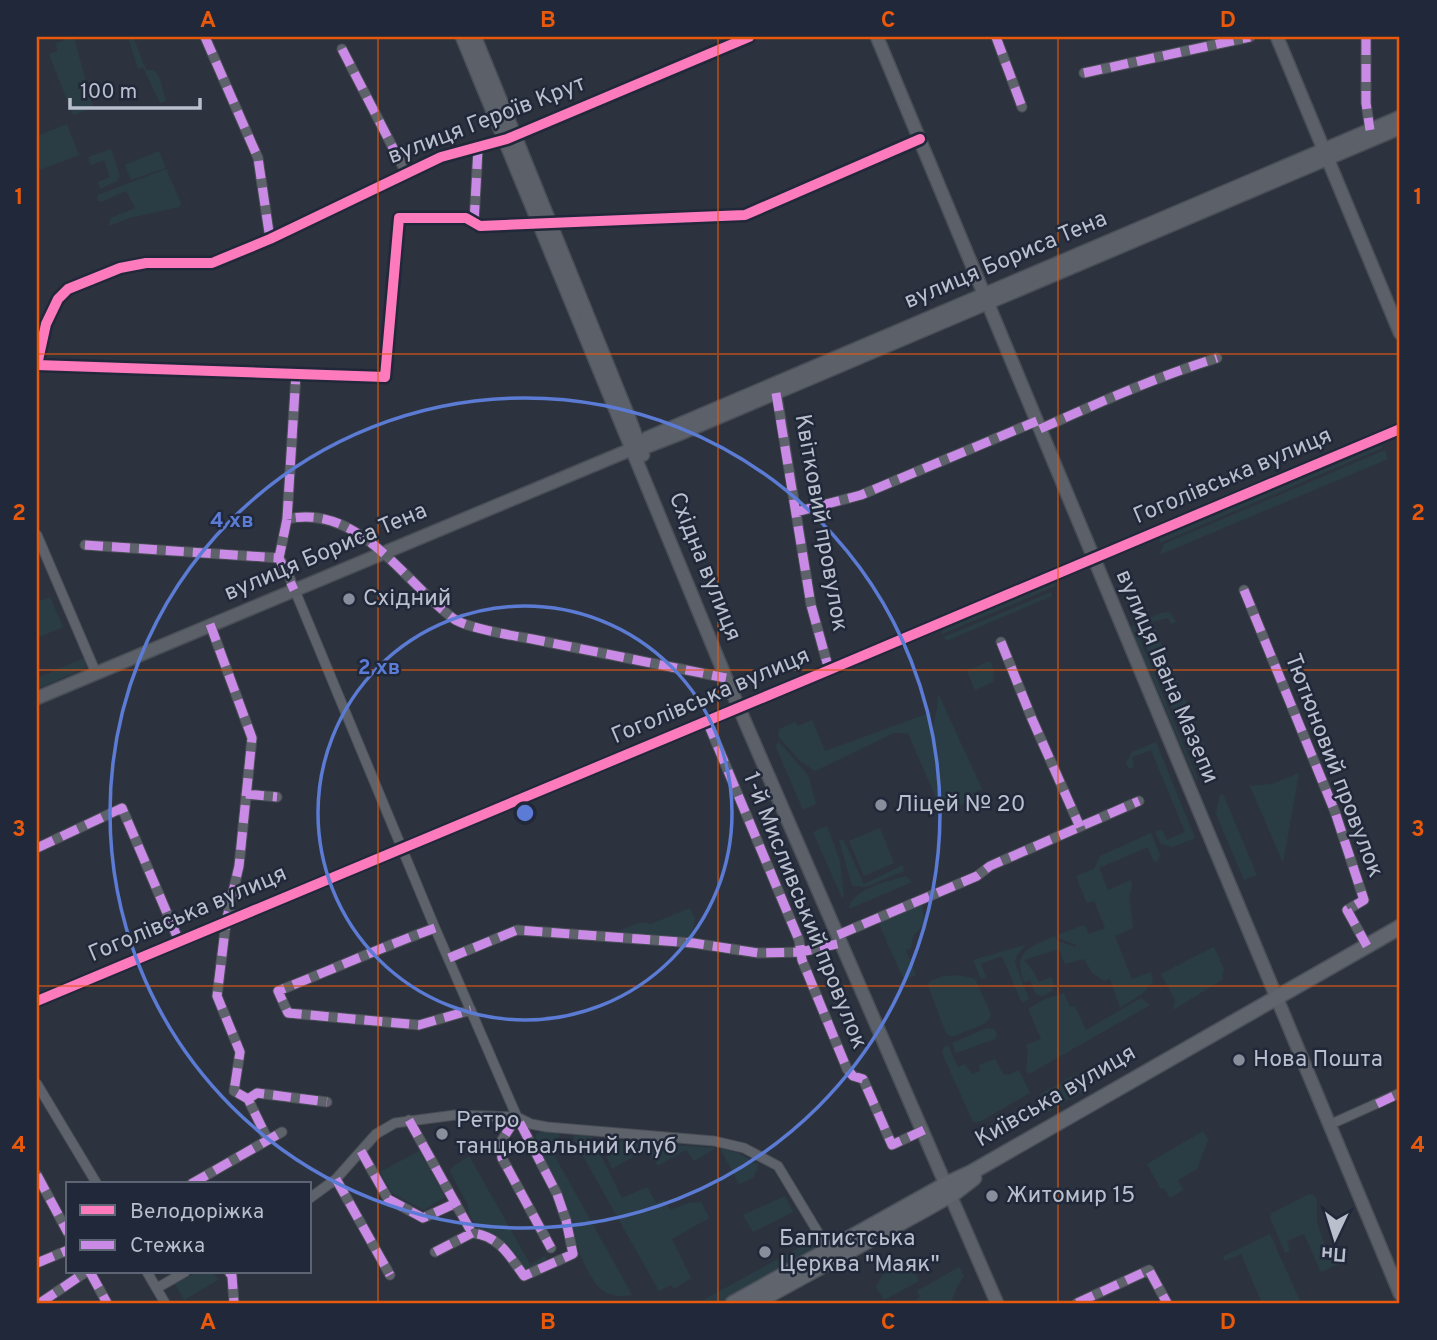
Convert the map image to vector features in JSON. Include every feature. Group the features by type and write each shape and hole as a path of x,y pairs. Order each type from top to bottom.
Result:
{"main road":[{"name":"Київська вулиця","path":"733,1303 828,1249 971,1180 1400,927"},
{"name":"Київська вулиця","path":"1279,1000 1400,934"},
{"name":"Київська вулиця","path":"755,1303 951,1188"}],"street":[{"path":"205,37 258,158 270,239"},
{"name":"Східна вулиця","path":"462,37 545,223 741,707 951,1188 997,1303"},
{"name":"Східна вулиця","path":"475,37 509,138"},
{"name":"вулиця Героїв Крут","path":"37,366 46,324 58,299 68,289 121,268 146,263 212,263 270,239 441,157 478,149 509,138 749,37"},
{"name":"вулиця Івана Мазепи","path":"877,37 1400,1294"},
{"path":"996,37 1022,107"},
{"path":"1084,73 1250,37"},
{"path":"1277,37 1400,333"},
{"path":"1366,37 1366,103 1370,130"},
{"path":"342,49 406,173"},
{"name":"вулиця Бориса Тена","path":"1325,154 1400,117"},
{"name":"вулиця Бориса Тена","path":"37,698 637,447 1325,154 1400,128"},
{"path":"37,366 385,377 399,218 466,218 480,226 745,215 920,139"},
{"path":"474,223 478,149"},
{"path":"796,512 861,495 1039,425 1074,416 1089,405 1217,358"},
{"path":"296,374 287,519 279,558 517,1116 557,1194 573,1254 524,1276 502,1245 488,1236 472,1233 436,1252"},
{"name":"Квітковий провулок","path":"775,388 811,605 829,670"},
{"name":"Гоголівська вулиця","path":"37,1000 1400,429"},
{"name":"Східна вулиця","path":"637,447 726,678 741,707"},
{"path":"287,519 301,516 322,517 340,524 382,552 457,621 507,634 726,678"},
{"path":"37,535 96,673"},
{"path":"85,545 279,558"},
{"name":"Тютюновий провулок","path":"1244,590 1335,812 1364,900 1347,910 1367,946"},
{"path":"210,624 252,738 239,866 226,922 217,996 240,1052 234,1091 248,1100 268,1140"},
{"path":"1001,642 1080,827"},
{"name":"1-й Мисливський провулок","path":"707,721 799,940 801,952 847,1069 853,1076 863,1079 892,1145 924,1130"},
{"path":"246,794 276,797"},
{"path":"449,958 517,930 693,943 758,953 801,952 841,937 977,876 990,866 1139,801"},
{"path":"37,848 122,808 179,942"},
{"path":"435,928 377,948 278,991 288,1013 419,1025 471,1010"},
{"name":"Східна вулиця","path":"841,937 924,1130 1004,1303"},
{"path":"37,1084 96,1182"},
{"path":"248,1100 257,1093 327,1102"},
{"path":"1329,1125 1400,1093"},
{"path":"312,1197 337,1179 376,1134 387,1127 408,1120 455,1115 517,1116 531,1124 547,1127 705,1140 744,1148 778,1166 828,1249"},
{"path":"517,1116 500,1143 502,1158 551,1248"},
{"path":"408,1120 472,1233"},
{"path":"194,1182 282,1132"},
{"path":"361,1151 388,1199 423,1218 456,1203"},
{"path":"37,1175 66,1229"},
{"path":"337,1179 390,1275"},
{"path":"37,1263 66,1251"},
{"path":"1077,1303 1149,1270 1167,1303"},
{"path":"40,1303 85,1274"},
{"path":"89,1274 107,1303"},
{"path":"148,1274 165,1303"},
{"path":"157,1288 182,1274"},
{"path":"229,1274 234,1303"}],"shaded area":[{"path":"74,37 93,108 73,115 49,54 57,51 56,43"},
{"path":"128,37 133,37 146,70 154,70 157,73 166,101 160,103 143,67 138,69"},
{"path":"67,124 79,155 37,171 37,136"},
{"path":"111,149 120,176 117,181 100,189 98,182 110,177 104,160 91,165 88,157"},
{"path":"159,151 166,168 131,180 125,165"},
{"path":"166,169 181,203 179,207 129,218 108,226 111,218 135,208 126,191 101,202 97,200 98,195"},
{"path":"1382,442 1382,448 1160,543 1159,538"},
{"path":"1385,450 1388,459 1159,555 1164,544"},
{"path":"1054,582 1056,586 942,634 941,630"},
{"path":"1051,592 1052,596 946,641 944,637"},
{"path":"50,597 63,627 37,638 37,602"},
{"path":"1170,612 1176,622 1171,624 1168,618 1152,622 1212,764 1197,770 1137,624 1161,613"},
{"path":"1134,625 1198,780 1135,637 1131,626"},
{"path":"84,658 87,666 85,668 37,689 37,678"},
{"path":"990,661 994,671 993,682 975,690 967,671"},
{"path":"938,693 982,789 973,793 975,799 949,810 946,804 940,807 908,733 894,733 815,771 800,761 778,736 779,729 795,722 798,726 812,720 825,751 932,712 929,724 932,730"},
{"path":"778,741 808,775 816,804 803,810 776,747"},
{"path":"1156,742 1195,838 1172,847 1161,844 1155,832 1162,830 1167,840 1185,832 1151,750 1132,757 1134,767 1129,769 1126,763 1132,752"},
{"path":"1299,773 1283,863 1250,786 1272,784"},
{"path":"1223,794 1257,875 1244,880 1216,814 1220,795"},
{"path":"827,826 840,861 842,898 813,832"},
{"path":"880,828 894,863 864,876 849,841"},
{"path":"1151,833 1160,855 1158,860 1154,862 1148,847 1099,868 1108,890 1131,880 1129,896 1133,928 1115,936 1132,979 1151,972 1153,982 1143,993 1120,1008 1110,979 1104,981 1092,973 1084,959 1065,964 1059,949 1024,960 1039,982 1052,977 1052,991 1043,996 1036,995 1030,980 1024,982 1020,963 1031,947 1055,936 1057,941 1076,947 1057,935 1084,925 1089,934 1105,928 1094,901 1087,903 1076,876 1094,869 1100,856"},
{"path":"843,839 864,884 903,865 904,871 866,887 852,886 839,840"},
{"path":"906,876 912,882 849,909 851,902 863,891"},
{"path":"922,904 924,924 913,936 911,948 906,950 916,975 904,980 878,922"},
{"path":"690,908 695,919 690,940 619,935 618,931 642,922 651,924"},
{"path":"1025,945 1015,963 1029,999 1022,1003 1002,956 981,964 986,977 981,979 973,960"},
{"path":"1214,947 1224,969 1222,980 1173,1010 1175,1000 1161,974"},
{"path":"960,975 975,979 990,1012 990,1018 984,1024 952,1037 946,1033 928,985 930,981 943,976"},
{"path":"1064,993 1070,1007 1075,1006 1086,1030 1141,998 1150,1005 1029,1074 1026,1071 1026,1045 1041,1039 1028,1009 1045,999"},
{"path":"987,1028 994,1029 997,1034 995,1039 956,1053 952,1043"},
{"path":"948,1045 958,1067 965,1064 972,1074 980,1071 979,1065 995,1059 1003,1074 1008,1075 1019,1070 1030,1093 979,1122 973,1122 942,1053"},
{"path":"1076,1074 1085,1090 1048,1112 1041,1094"},
{"path":"542,1131 558,1133 560,1136 548,1144 632,1295 617,1296 604,1291 588,1271 577,1246 565,1199 538,1150 536,1134"},
{"path":"1203,1131 1208,1140 1197,1169 1178,1180 1183,1190 1170,1198 1164,1188 1161,1189 1147,1164"},
{"path":"574,1134 591,1136 622,1198 647,1187 656,1203 664,1199 670,1210 688,1203 701,1202 709,1218 672,1239 691,1278 674,1289 671,1285 659,1291 574,1140"},
{"path":"605,1140 716,1148 694,1161 686,1150 658,1166 647,1149 612,1169 601,1145"},
{"path":"720,1148 738,1153 759,1165 753,1178 739,1184"},
{"path":"419,1151 445,1197 424,1210 392,1193 380,1172"},
{"path":"469,1156 530,1264 545,1256 547,1260 527,1269 481,1235 450,1172 451,1168"},
{"path":"1309,1194 1316,1199 1318,1223 1327,1257 1332,1257 1331,1248 1342,1262 1321,1272 1304,1234 1287,1241 1290,1251 1285,1253 1270,1217 1272,1213"},
{"path":"785,1196 793,1212 753,1232 743,1215"},
{"path":"1270,1234 1301,1303 1262,1303 1241,1254 1224,1261 1224,1256"},
{"path":"816,1238 818,1250 723,1303 698,1303"},
{"path":"911,1266 919,1281 884,1300 876,1287 885,1270"},
{"path":"959,1267 964,1276 951,1303 912,1303 920,1297 917,1291"},
{"path":"194,1274 214,1274 218,1280 184,1300 175,1284"}],"tram line":[{"path":"466,37 623,421 636,435 654,439 667,436 1400,124"}],"marked path":[{"path":"205,37 258,158 270,239"},
{"path":"996,37 1022,107"},
{"path":"1084,73 1250,37"},
{"path":"1366,37 1366,103 1370,130"},
{"path":"342,49 406,173"},
{"path":"474,223 478,149"},
{"path":"1040,429 1149,382 1217,358"},
{"path":"287,519 296,374"},
{"path":"776,393 811,605 829,670"},
{"path":"796,512 861,495 1037,421"},
{"path":"85,545 279,558 287,519 313,517 336,523 358,534 379,549 435,603 460,622 503,634 726,678"},
{"path":"279,558 294,590"},
{"path":"1244,590 1335,812 1364,900 1347,910 1367,946"},
{"path":"210,624 252,738 239,866 226,922 217,996 240,1052 234,1091 248,1099 268,1140"},
{"path":"1001,642 1080,827"},
{"path":"707,721 799,940 802,960 847,1069 853,1076 863,1079 892,1145 924,1130"},
{"path":"246,794 277,797"},
{"path":"838,935 977,876 990,866 1139,801"},
{"path":"37,848 122,808 179,941"},
{"path":"435,928 278,991 288,1013 419,1025 471,1010"},
{"path":"449,958 517,930 693,943 758,953 801,952 841,943"},
{"path":"248,1099 257,1093 327,1102"},
{"path":"1377,1104 1400,1093"},
{"path":"409,1120 472,1233 496,1242 524,1276 573,1254 557,1194 517,1117 500,1143 502,1158 551,1248"},
{"path":"194,1182 282,1132"},
{"path":"361,1151 388,1199 423,1218 456,1203"},
{"path":"37,1175 66,1229"},
{"path":"336,1179 390,1275"},
{"path":"435,1252 472,1233"},
{"path":"37,1263 66,1251"},
{"path":"1077,1303 1149,1270 1167,1303"},
{"path":"40,1303 83,1274"},
{"path":"91,1274 107,1303"},
{"path":"230,1274 234,1303"}],"cycle path":[{"path":"749,37 507,139 441,157 270,239 212,263 146,263 120,268 68,289 58,299 46,324 37,365 385,377 399,218 466,218 480,226 745,215 920,139"},
{"path":"37,1001 1400,429"}],"place":[{"name":"Східний","path":"349,599"},
{"name":"Ліцей № 20","path":"881,805"},
{"name":"Нова Пошта","path":"1239,1060"},
{"name":"Ретро танцювальний клуб","path":"442,1134"},
{"name":"Житомир 15","path":"992,1196"},
{"name":"Баптистська Церква \"Маяк\"","path":"765,1252"}]}
